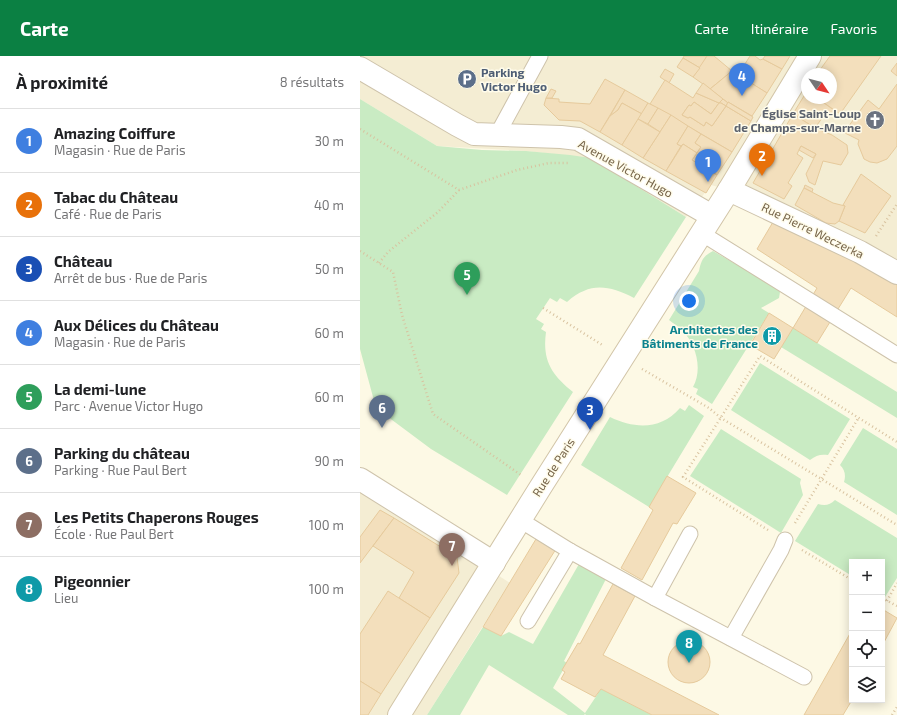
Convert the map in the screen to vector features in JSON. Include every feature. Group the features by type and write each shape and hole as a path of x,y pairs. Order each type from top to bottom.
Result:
{"main road":[{"name":"Rue de Paris","path":"398,715 729,190 810,56"},
{"name":"Avenue Victor Hugo","path":"360,68 474,134 578,139 707,225"},
{"name":"Rue Pierre Weczerka","path":"729,190 864,254 897,273"},
{"path":"360,479 494,563"}],"lane":[{"path":"498,135 540,56"},
{"path":"707,225 897,355"},
{"path":"520,520 570,551 655,598 804,677"},
{"path":"655,598 690,534"},
{"path":"731,638 781,550 785,540"},
{"path":"528,621 570,551"}],"path":[{"path":"360,129 459,190"},
{"path":"379,263 388,252 438,212 459,190 517,170 549,163 575,163"},
{"path":"864,254 897,204"},
{"path":"360,252 393,272 402,315 433,414 540,488"},
{"path":"849,578 683,477 760,356 897,442"},
{"path":"637,366 709,408 721,418 897,525"},
{"path":"785,540 859,417"},
{"path":"897,583 887,601 897,606"},
{"path":"892,715 897,707"}],"shaded area":[{"path":"360,56 897,56 897,277 729,190 711,185 686,217 591,158 526,151 437,146 360,99"},
{"path":"360,487 510,583 427,715 360,715"}],"green space":[{"path":"360,99 437,146 482,150 526,151 591,158 686,217 634,298 616,290 607,288 591,289 584,291 567,302 560,298 557,302 550,298 536,319 544,324 541,329 546,332 546,351 550,366 559,380 573,392 507,495 431,449 376,408 360,349"},
{"path":"713,251 774,286 780,292 779,298 761,308 769,313 712,404 696,394 698,389 693,387 696,380 698,365 694,349 691,342 682,330 669,320 699,271 703,259"},
{"path":"793,328 897,392 897,418 781,347"},
{"path":"760,363 850,419 828,455 819,455 810,460 731,410"},
{"path":"689,405 704,416 649,507 581,465 610,417 629,424 656,424 673,415 680,408 685,411"},
{"path":"863,428 897,449 897,515 844,482 845,473 840,465"},
{"path":"721,429 801,479 800,483 803,495 781,533 690,476"},
{"path":"835,500 897,538 897,578 885,597 885,559 849,559 849,574 795,541 818,504 827,505"},
{"path":"579,564 606,579 564,661 567,663 553,688 585,713 601,689 652,715 568,715 489,665 460,715 427,715 483,627 501,636 509,632 533,644"}],"building":[{"path":"684,56 707,56 700,68 683,58"},
{"path":"707,56 714,56 732,71 710,89 693,77"},
{"path":"750,56 755,56 760,60 763,59 782,69 767,93 738,75"},
{"path":"765,56 790,56 782,69 763,59"},
{"path":"830,56 881,56 840,114 826,104 837,104 837,68 821,68"},
{"path":"683,58 700,68 693,77 677,67"},
{"path":"897,63 897,76 891,71"},
{"path":"665,69 674,74 669,83 660,77"},
{"path":"732,71 767,93 752,116 728,103 710,89"},
{"path":"605,79 625,90 600,132 580,121 559,120 544,105 546,98 559,99 559,102 590,104"},
{"path":"665,80 693,98 696,93 719,103 711,114 694,102 691,106 689,105 682,115 688,118 690,117 704,126 706,122 712,126 726,106 751,121 732,152 650,104"},
{"path":"703,83 723,99 719,103 696,93"},
{"name":"Église Saint-Loup de Champs-sur-Marne","path":"897,84 897,146 887,159 877,163 870,162 864,159 858,144 859,140 845,133 845,131 868,100 879,109"},
{"path":"551,89 556,91 552,98 546,98"},
{"path":"625,90 648,103 642,114 622,103 618,110 610,116"},
{"path":"723,99 728,103 726,106 719,103"},
{"path":"801,101 801,104 825,104 835,111 832,115 827,111 815,128 793,114"},
{"path":"694,102 711,114 719,103 726,106 712,126 706,122 704,126 690,117 688,118 682,115 689,105 691,106"},
{"path":"728,102 753,117 751,121 726,106"},
{"path":"622,103 642,114 622,145 600,132 610,116 618,110"},
{"path":"648,103 658,108 648,124 638,119"},
{"path":"658,108 671,115 660,132 648,124"},
{"path":"793,114 815,128 832,135 847,145 848,153 841,165 823,161 815,185 809,182 806,174 816,154 801,146 797,154 803,158 788,183 792,186 784,199 753,183"},
{"path":"671,115 688,126 677,144 681,146 666,171 643,158"},
{"path":"638,119 660,132 643,158 622,145"},
{"path":"688,126 701,134 695,143 701,147 697,153 683,144 681,146 677,144"},
{"path":"701,134 732,152 717,175 692,160 701,147 695,143"},
{"path":"683,144 697,153 692,160 717,175 706,193 666,171"},
{"path":"801,146 816,154 813,158 799,150"},
{"path":"861,174 891,196 865,233 839,221 845,206 843,205"},
{"path":"805,185 813,189 812,192 804,188"},
{"path":"804,188 833,203 845,206 839,221 835,224 826,223 795,205"},
{"path":"773,222 838,250 897,283 897,317 851,288 817,343 793,328 817,288 757,249"},
{"name":"Architectes des Bâtiments de France","path":"769,313 793,328 774,359 750,345"},
{"path":"667,476 696,493 677,524 673,523 642,580 621,568 653,510 649,507"},
{"path":"380,510 394,518 360,563 360,537"},
{"path":"394,518 457,557 459,573 430,618 399,598 414,572 373,546"},
{"path":"536,539 556,549 501,636 483,627"},
{"path":"613,584 635,596 603,655 719,715 652,715 601,689 595,697 561,679 565,672 562,670 578,643 580,644"},
{"path":"388,591 430,618 381,694 360,681 360,634"},
{"path":"885,611 897,618 885,640"},
{"path":"849,635 850,703 843,715 804,715"},
{"path":"685,641 693,641 701,644 707,650 710,662 707,674 701,680 693,683 685,683 677,680 671,674 668,666 668,658 671,650 677,644"},
{"path":"360,681 381,694 368,715 360,715"}],"place":[{"name":"Parking Victor Hugo","path":"467,79"},
{"name":"Aux Délices du Château","path":"742,96"},
{"name":"Église Saint-Loup de Champs-sur-Marne","path":"875,120"},
{"name":"Tabac du Château","path":"762,176"},
{"name":"Amazing Coiffure","path":"708,182"},
{"name":"La demi-lune","path":"467,295"},
{"name":"Architectes des Bâtiments de France","path":"772,336"},
{"name":"Parking du château","path":"382,428"},
{"name":"Château","path":"590,430"},
{"name":"Les Petits Chaperons Rouges","path":"452,566"},
{"name":"Pigeonnier","path":"689,663"}]}
